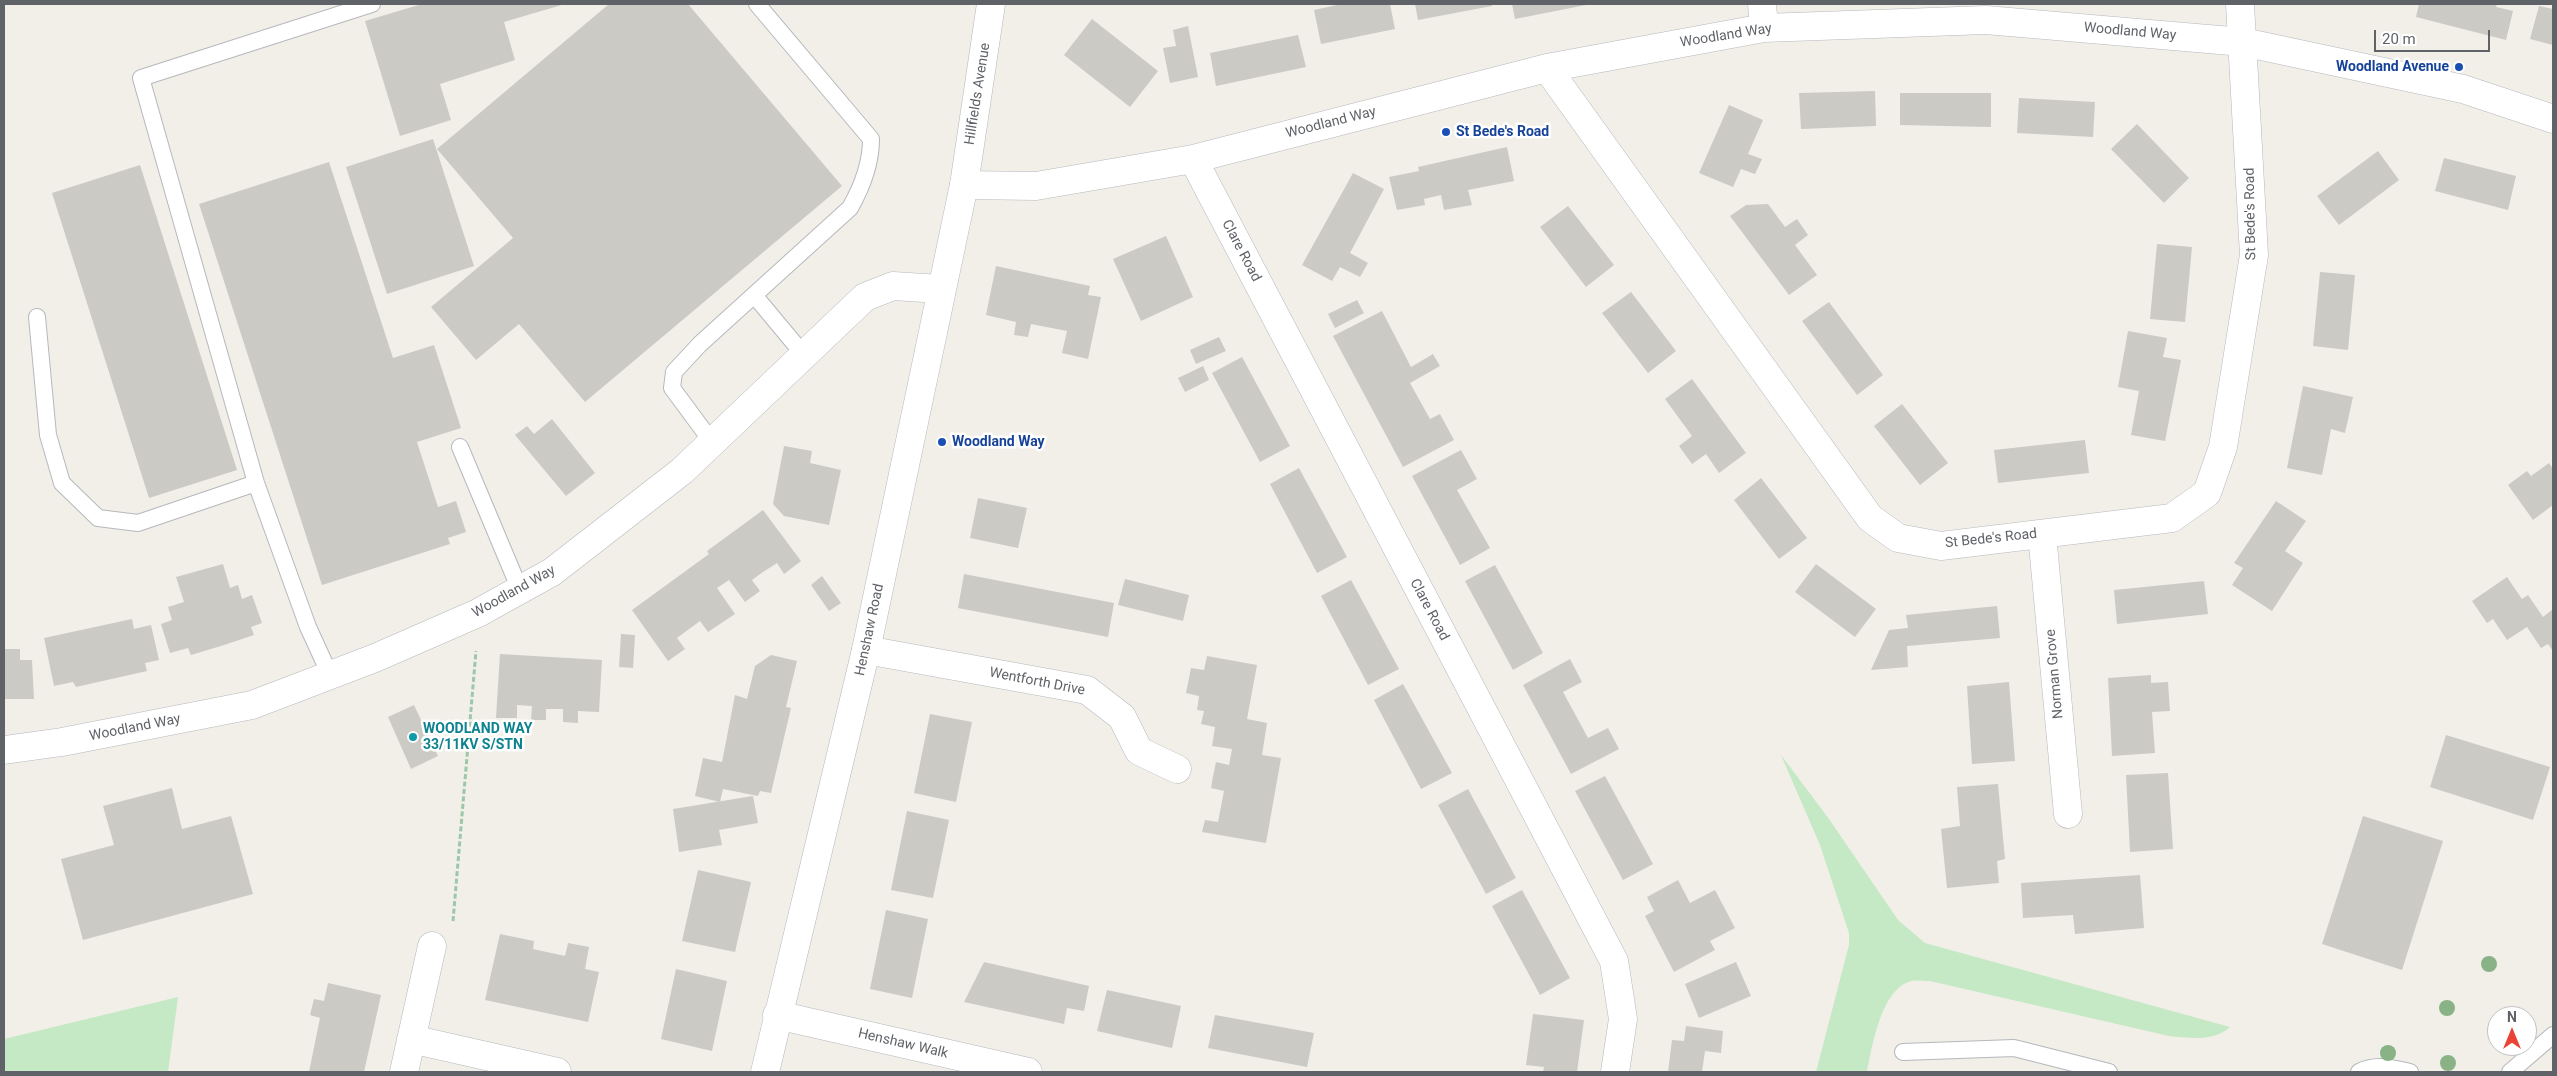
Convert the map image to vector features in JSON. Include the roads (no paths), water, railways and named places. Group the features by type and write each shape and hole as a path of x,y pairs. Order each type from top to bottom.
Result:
{"street":[{"name":"Hillfields Avenue","path":"964,185 991,4"},
{"name":"St Bede's Road","path":"1546,68 1870,518 1898,538 1941,546 2172,518 2207,493 2223,447 2254,255 2240,4"},
{"name":"Woodland Way","path":"964,185 1036,186 1193,159 1546,68 1763,16 1986,20 2243,42 2463,89 2553,119"},
{"name":"Clare Road","path":"1193,159 1614,961 1623,1018 1615,1072"},
{"name":"Henshaw Road","path":"765,1072 777,1015 866,650 940,289 964,185"},
{"name":"Woodland Way","path":"4,750 62,742 252,705 330,675 478,613 552,572 682,471 865,297 893,286 940,289"},
{"name":"Norman Grove","path":"2042,534 2068,814"},
{"name":"Wentforth Drive","path":"866,650 1087,690 1122,717 1139,751 1177,769"},
{"path":"404,1072 432,946"},
{"name":"Henshaw Walk","path":"777,1015 1028,1072"},
{"path":"411,1039 557,1072"}],"lane":[{"path":"330,675 308,627 256,484 141,78 372,4"},
{"path":"712,442 672,388 674,372 700,344 850,208 858,194 871,153 871,139 757,4"},
{"path":"754,295 804,355"},
{"path":"37,317 48,434 62,484 98,518 138,523 256,484"},
{"path":"460,447 520,590"},
{"path":"2510,1072 2553,1035"},
{"path":"1903,1052 2014,1048 2109,1072"},
{"path":"2359,1072 2368,1067 2381,1066 2410,1072"}],"place":[{"name":"Woodland Avenue","path":"2459,67"},
{"name":"St Bede's Road","path":"1446,132"},
{"name":"Woodland Way","path":"942,442"},
{"name":"WOODLAND WAY 33/11KV S/STN","path":"413,737"}]}
